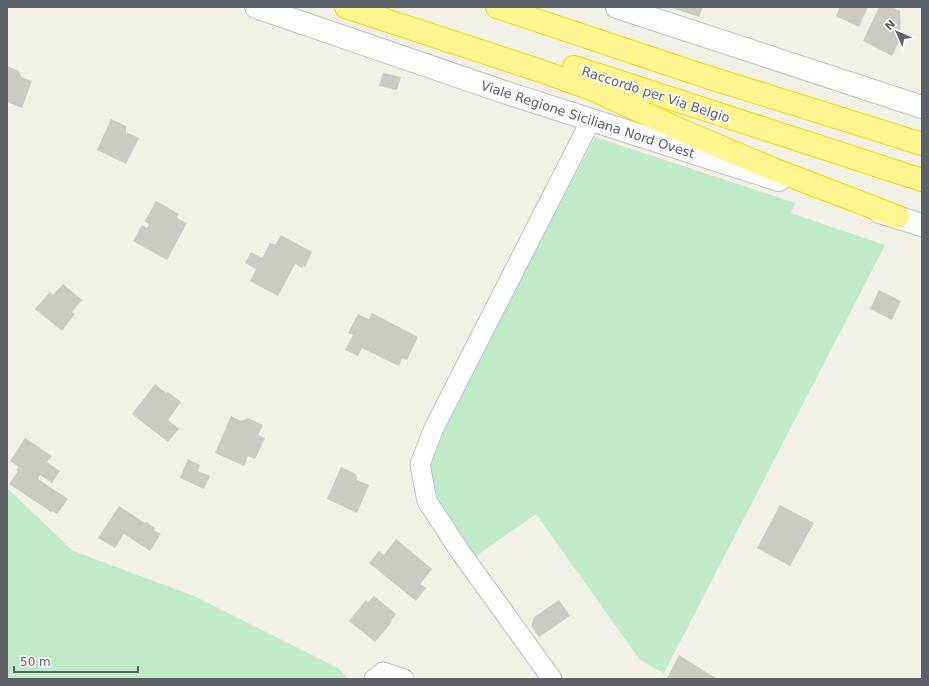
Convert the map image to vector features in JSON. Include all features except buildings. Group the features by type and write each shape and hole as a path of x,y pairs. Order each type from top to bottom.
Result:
{"highway":[{"path":"346,7 544,72 594,90 683,131 773,169 898,217"},
{"name":"Raccordo per Via Belgio","path":"390,7 524,52 922,180"},
{"path":"498,7 701,74 922,144"}],"street":[{"name":"Viale Regione Siciliana Nord Ovest","path":"256,7 507,93 922,225"},
{"path":"617,7 922,107"},
{"path":"552,679 459,550 427,501 420,464 434,428 591,120"},
{"path":"374,679 383,672 404,679"}],"green space":[{"path":"595,137 795,203 791,213 885,245 664,673 640,660 536,514 473,558 435,498 429,465 438,436"},
{"path":"7,488 73,551 194,596 338,668 348,679 7,679"}]}
